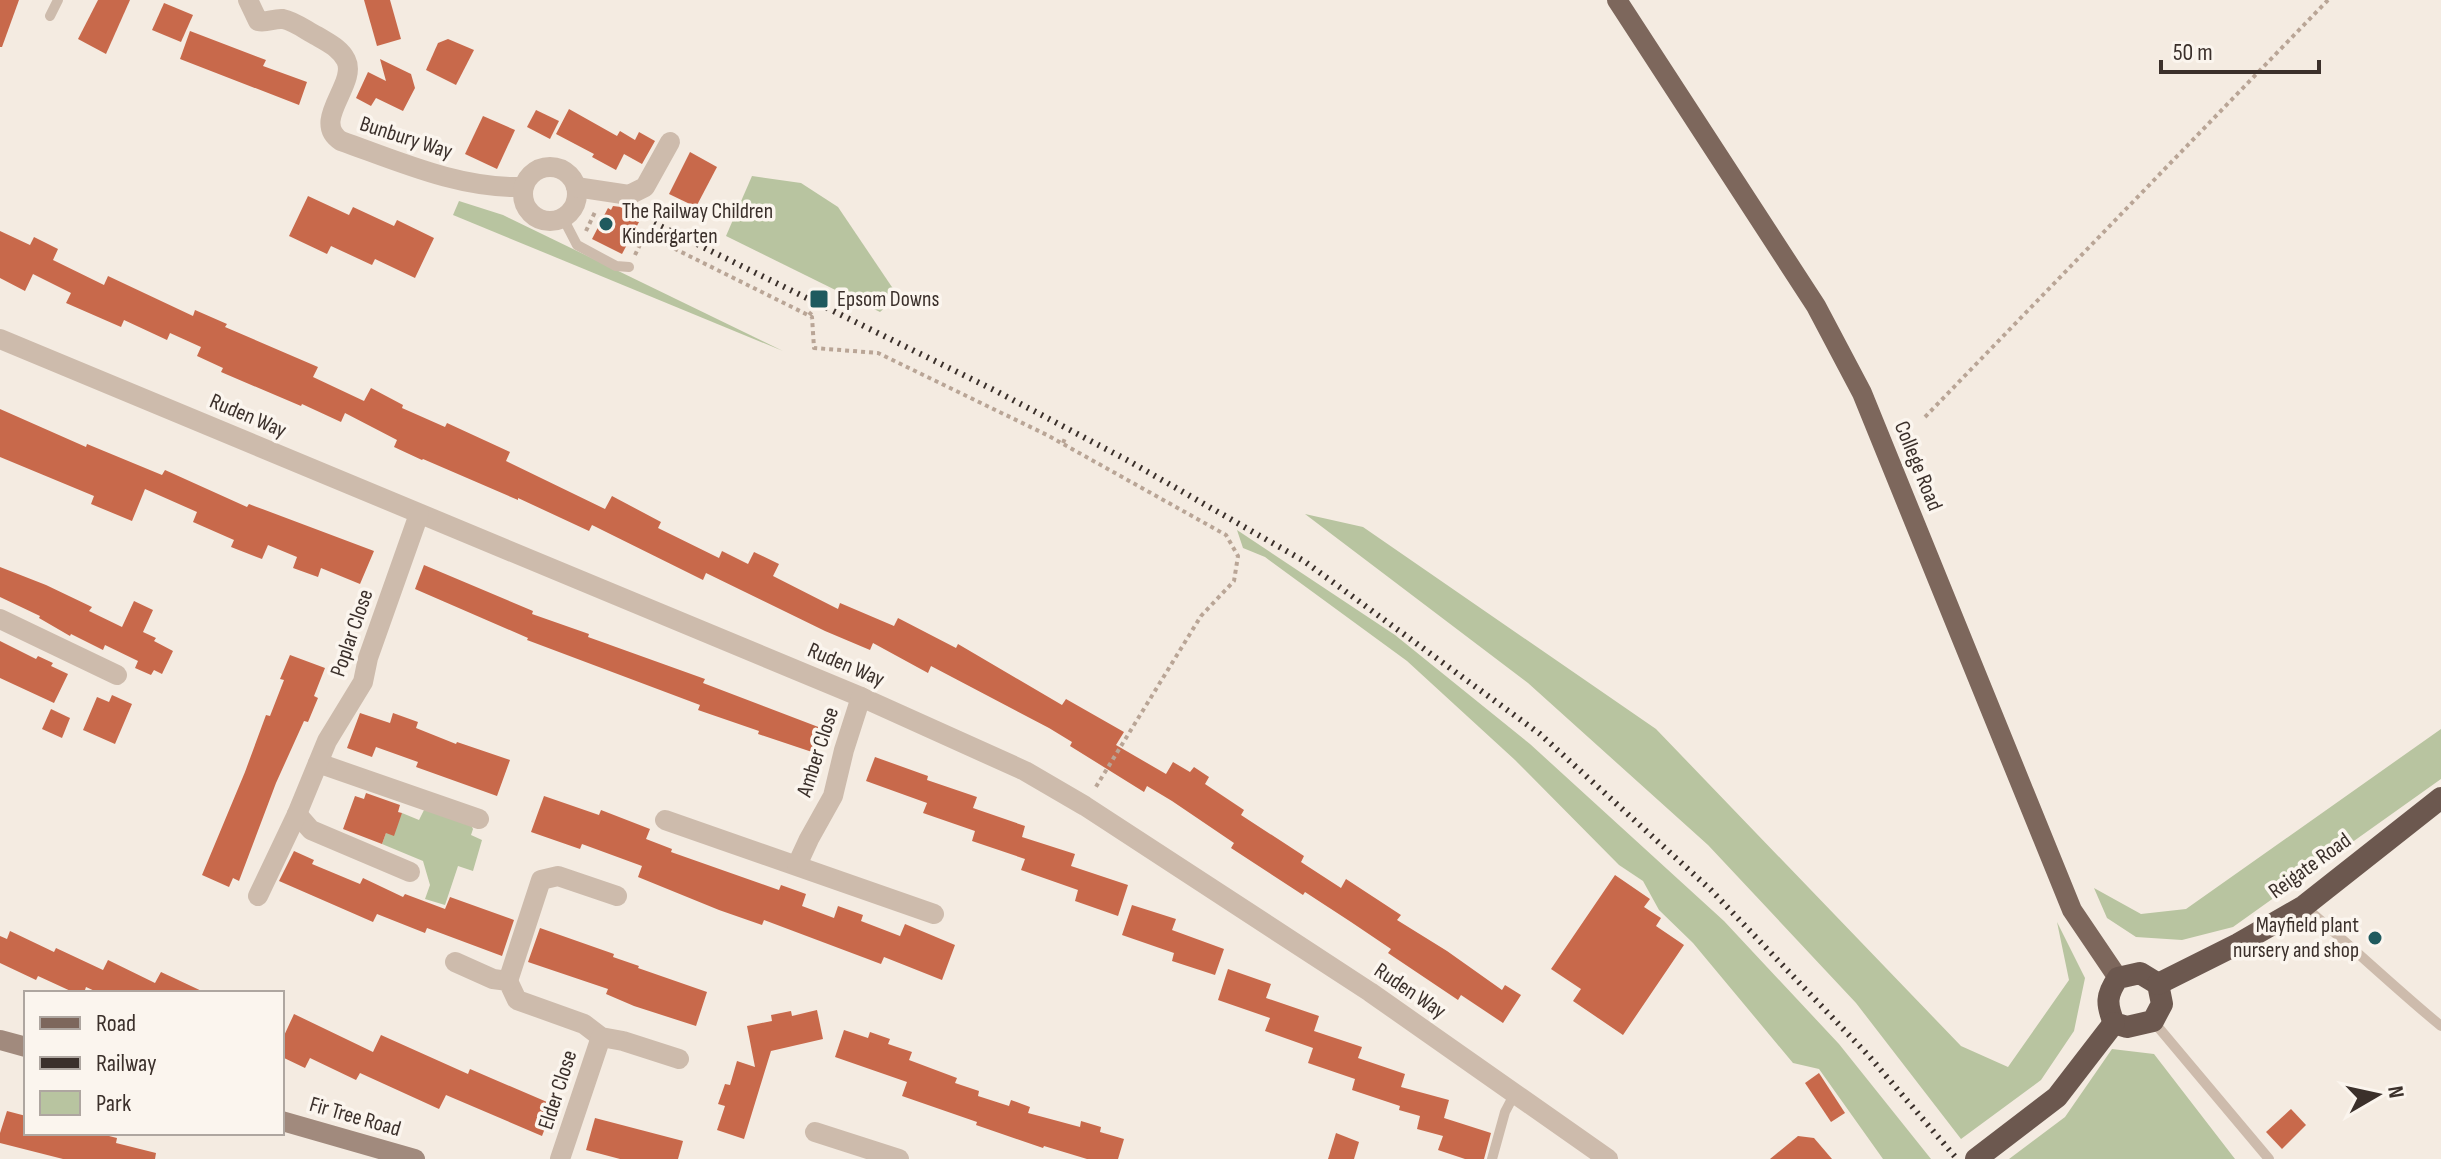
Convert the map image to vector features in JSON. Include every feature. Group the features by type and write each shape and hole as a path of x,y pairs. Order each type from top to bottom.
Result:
{"highway":[{"name":"Reigate Road","path":"2158,984 2238,944 2304,906 2441,798"},
{"path":"2140,973 2158,984 2162,1004 2153,1021 2127,1027 2114,1023 2107,1006 2108,991 2118,978 2140,973"},
{"path":"1976,1159 2057,1097 2114,1023"}],"main road":[{"name":"College Road","path":"1617,0 1816,306 1862,393 2072,910 2118,978"},
{"path":"0,1040 24,1046"},
{"name":"Fir Tree Road","path":"284,1122 415,1159"}],"street":[{"name":"Bunbury Way","path":"248,0 258,21 267,23 284,10 335,47 345,59 348,68 331,118 333,136 456,180 501,188 523,187"},
{"path":"581,188 576,203 563,218 543,221 524,205 523,187 530,175 547,167 566,172 581,188 629,195 645,187 670,142"},
{"name":"Ruden Way","path":"0,339 861,697 1025,771 1085,806 1370,992 1608,1159"},
{"name":"Poplar Close","path":"258,896 327,741 363,682 368,658 419,514"},
{"path":"0,619 117,675"},
{"name":"Amber Close","path":"797,865 833,796 861,697"},
{"path":"318,763 479,819"},
{"path":"297,814 311,830 410,872"},
{"path":"665,820 934,914"},
{"path":"508,981 541,880 558,876 617,896"},
{"name":"Elder Close","path":"455,962 493,979 508,981 517,1000 584,1024 601,1037 679,1059"},
{"name":"Elder Close","path":"560,1159 601,1037"},
{"path":"815,1132 899,1159"}],"lane":[{"path":"50,16 58,0"},
{"path":"563,218 577,245 616,266 629,267"},
{"path":"2304,906 2441,1026"},
{"path":"2153,1021 2269,1159"},
{"path":"1492,1159 1505,1112 1515,1093"}],"path":[{"path":"1925,417 2328,0"},
{"path":"581,188 596,209 583,238"},
{"path":"629,267 645,234 812,317 814,348 878,353 1063,443 1226,535 1238,556 1234,581 1201,616 1085,806"},
{"path":"809,315 814,309"},
{"path":"1063,443 1066,436"}],"green space":[{"path":"752,176 801,183 838,207 898,296 880,312 726,236"},
{"path":"459,201 503,215 783,351 453,215"},
{"path":"1305,514 1363,527 1656,729 1961,1046 2008,1067 2069,980 2057,922 2085,978 2074,1031 2041,1080 1961,1139 1856,1003 1708,845 1528,683"},
{"path":"1237,530 1395,635 1530,744 1724,921 1839,1044 1931,1159 1883,1159 1819,1069 1793,1063 1693,943 1659,910 1643,881 1619,865 1515,760 1407,661 1265,557 1243,548"},
{"path":"2441,729 2441,779 2233,927 2182,940 2136,937 2107,918 2094,888 2141,914 2186,909"},
{"path":"426,806 470,823 473,829 471,835 482,840 473,871 458,866 445,905 425,899 430,885 423,861 382,844 386,833 402,813 419,820"},
{"path":"2112,1049 2154,1054 2235,1159 2009,1159 2065,1117"}],"building":[{"path":"0,0 19,0 2,47 0,47"},
{"path":"98,0 130,0 106,54 78,39"},
{"path":"364,0 390,0 401,39 377,46"},
{"path":"164,3 193,15 181,42 152,30"},
{"path":"190,31 266,60 263,66 307,82 299,105 180,59"},
{"path":"448,39 474,50 456,85 426,70 438,43"},
{"path":"380,59 411,74 415,88 403,111 376,98 371,106 356,98 368,72 386,81"},
{"path":"569,109 617,136 620,131 635,140 639,132 655,141 642,164 624,154 616,170 592,157 594,154 556,134"},
{"path":"536,110 559,121 550,139 527,127"},
{"path":"483,116 515,130 497,169 465,154"},
{"path":"690,152 717,167 696,207 669,194"},
{"path":"308,196 349,215 353,207 394,226 397,220 434,238 415,278 375,259 372,265 331,246 327,254 289,236"},
{"path":"613,206 637,212 633,220 639,222 622,254 592,239 608,208 611,210"},
{"path":"0,231 30,245 34,237 58,249 53,260 104,285 108,276 193,316 195,310 227,324 225,327 318,367 313,377 364,401 371,388 403,405 402,408 445,427 447,423 510,452 506,461 605,509 612,496 661,522 658,528 719,558 722,551 748,564 754,552 779,564 773,576 838,609 840,603 894,626 898,618 956,648 958,644 1062,705 1066,699 1124,732 1116,745 1166,774 1173,762 1190,772 1194,767 1209,777 1205,784 1244,810 1241,815 1304,856 1301,862 1341,888 1346,879 1401,915 1397,920 1502,990 1505,985 1521,995 1503,1023 1461,995 1458,1000 1388,953 1391,949 1351,922 1231,848 1234,843 1172,801 1147,786 1144,792 1070,746 1072,742 1049,728 931,666 928,673 873,643 870,650 706,573 703,580 592,525 589,531 518,498 422,460 394,447 397,440 345,413 341,422 221,372 223,368 197,356 201,347 170,333 167,340 124,320 121,327 66,303 71,293 33,274 25,291 0,278"},
{"path":"0,409 86,447 87,444 162,475 165,470 247,507 249,504 374,551 360,584 321,568 318,577 293,568 297,557 268,545 262,559 231,547 234,540 193,522 197,512 145,489 132,521 91,504 94,496 0,457"},
{"path":"424,565 533,611 532,614 589,634 588,637 705,679 703,683 821,728 812,752 758,734 759,731 698,710 700,705 527,640 415,589"},
{"path":"0,567 92,607 89,611 122,627 134,601 153,610 143,632 173,651 162,674 154,670 151,675 135,668 138,661 105,645 103,650 70,636 40,616 0,597"},
{"path":"0,641 36,659 38,656 53,663 51,666 68,674 54,703 0,678"},
{"path":"290,655 325,668 314,696 318,698 276,783 239,881 233,878 229,887 202,875 266,715 270,716"},
{"path":"112,695 132,704 115,744 83,730 97,697 109,702"},
{"path":"51,709 70,718 62,738 42,729"},
{"path":"360,713 390,723 393,713 418,722 416,728 510,760 497,796 416,767 418,762 376,747 372,757 347,748"},
{"path":"875,757 928,776 927,780 977,797 973,808 1025,826 1022,837 1075,854 1071,866 1128,885 1118,916 1075,901 1078,890 1021,870 1025,859 972,841 975,831 923,813 927,803 866,781"},
{"path":"366,793 400,805 398,812 402,813 394,836 386,833 382,844 343,829 355,796 364,799"},
{"path":"544,796 599,815 601,810 650,829 646,839 672,849 671,852 779,890 781,885 806,894 802,906 834,918 838,906 863,915 861,921 900,936 905,924 955,945 942,980 884,957 881,964 764,920 762,925 719,910 638,877 642,866 582,844 580,849 531,832"},
{"path":"294,851 314,860 312,864 360,884 363,878 403,897 405,894 445,909 450,897 514,920 502,956 427,928 425,933 377,914 373,922 279,881"},
{"path":"1615,875 1650,899 1644,907 1661,918 1656,926 1684,945 1623,1035 1573,1001 1581,989 1551,969"},
{"path":"1132,905 1176,919 1172,930 1224,949 1215,975 1172,961 1174,953 1122,935"},
{"path":"540,928 707,992 696,1026 634,1006 606,994 608,989 528,962"},
{"path":"10,931 103,970 108,960 155,983 161,972 202,991 95,991 86,987 85,991 71,991 38,976 36,980 0,963 0,936 7,939"},
{"path":"1228,969 1271,984 1266,998 1319,1016 1314,1031 1362,1047 1358,1058 1405,1074 1401,1087 1449,1100 1444,1118 1491,1133 1484,1159 1465,1159 1438,1150 1443,1136 1417,1129 1420,1116 1352,1090 1355,1079 1308,1063 1313,1048 1265,1031 1270,1018 1218,1000"},
{"path":"817,1010 823,1039 771,1051 744,1139 717,1130 725,1106 718,1104 725,1084 730,1085 737,1061 755,1067 747,1026 772,1021 771,1015 791,1011 792,1016"},
{"path":"294,1014 373,1052 381,1035 468,1074 470,1069 554,1105 542,1136 446,1095 439,1109 360,1073 356,1080 310,1058 305,1068 284,1058 284,1036"},
{"path":"844,1030 868,1038 870,1032 890,1039 888,1044 912,1052 909,1060 957,1078 955,1083 979,1091 978,1096 1009,1106 1011,1100 1030,1107 1028,1113 1080,1127 1081,1121 1101,1127 1100,1132 1124,1139 1118,1159 1087,1159 1043,1148 902,1096 907,1082 835,1057"},
{"path":"1819,1073 1845,1113 1831,1122 1805,1083"},
{"path":"2291,1109 2306,1125 2282,1149 2266,1132"},
{"path":"7,1111 24,1115 24,1135 105,1135 117,1138 116,1143 156,1153 155,1159 63,1159 0,1143"},
{"path":"595,1118 683,1141 678,1159 620,1159 586,1150"},
{"path":"1336,1133 1359,1142 1354,1159 1328,1159"},
{"path":"1798,1136 1814,1138 1832,1159 1770,1159"}],"railway":[{"path":"654,223 996,391 1127,460 1304,561 1540,734 1711,890 1869,1056 1957,1159"}],"place":[{"name":"The Railway Children Kindergarten","path":"606,224"},
{"name":"Epsom Downs","path":"819,299"},
{"name":"Mayfield plant nursery and shop","path":"2375,938"}]}
